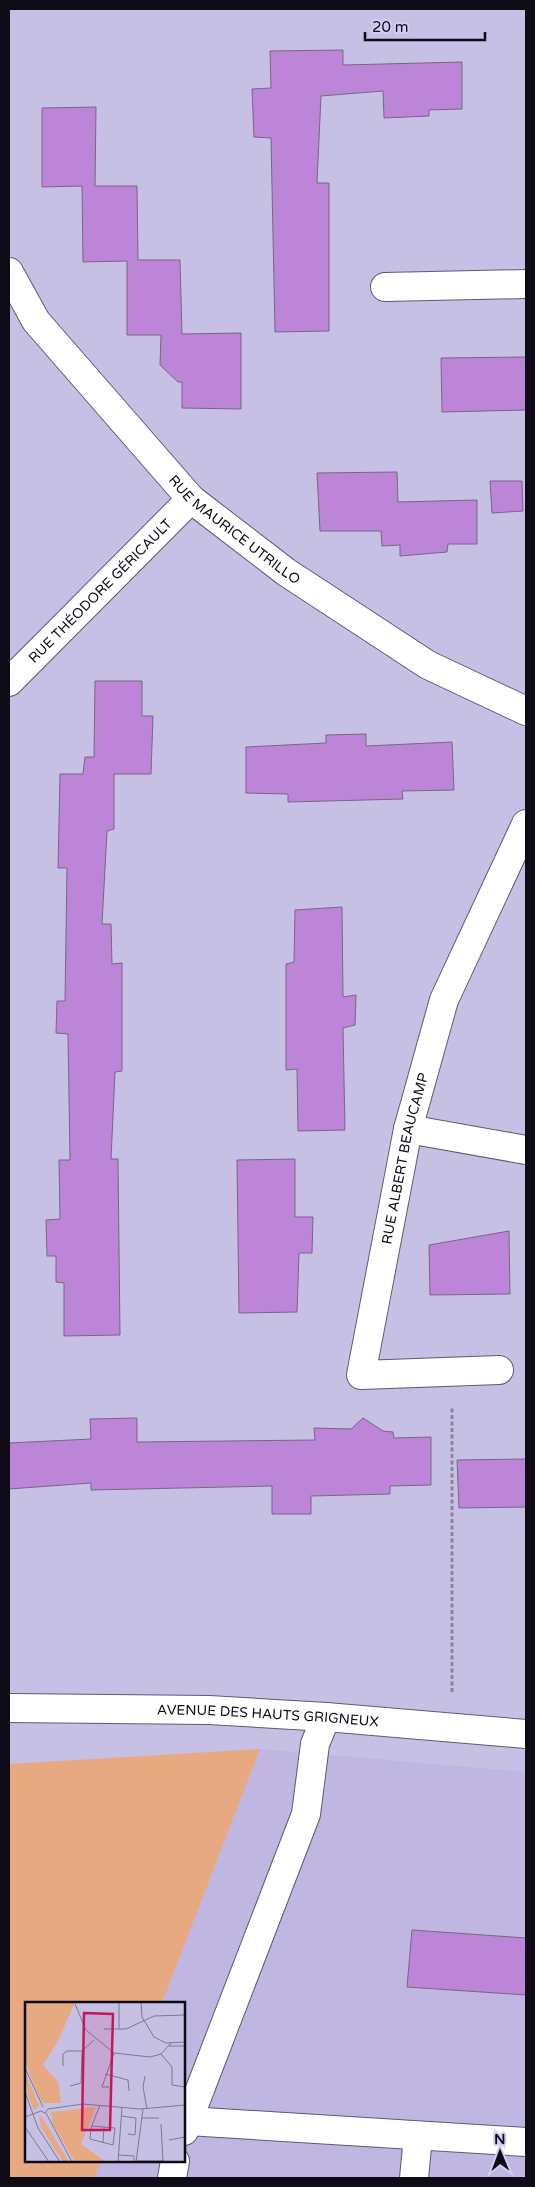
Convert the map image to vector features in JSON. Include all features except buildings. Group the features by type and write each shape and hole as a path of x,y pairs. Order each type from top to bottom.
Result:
{"street":[{"name":"RUE MAURICE UTRILLO","path":"9,272 36,321 191,498 286,572 428,665 526,711"},
{"path":"385,287 526,284"},
{"name":"RUE THÉODORE GÉRICAULT","path":"9,682 191,498"},
{"name":"RUE ALBERT BEAUCAMP","path":"499,1370 361,1375 408,1129 444,1000 526,824"},
{"path":"408,1129 526,1150"},
{"name":"AVENUE DES HAUTS GRIGNEUX","path":"9,1708 209,1710 326,1717 526,1734"},
{"path":"326,1717 315,1744 306,1814 186,2126 526,2142"},
{"path":"414,2178 418,2137"},
{"path":"172,2178 175,2162"}],"path":[{"path":"452,1372 452,1692"}],"shaded area":[{"path":"260,1749 526,1772 526,2178 94,2178 101,2162 185,2162 185,2002 162,2002"},
{"path":"260,1749 162,2002 25,2002 25,2162 101,2162 94,2178 9,2178 9,1764"}]}
